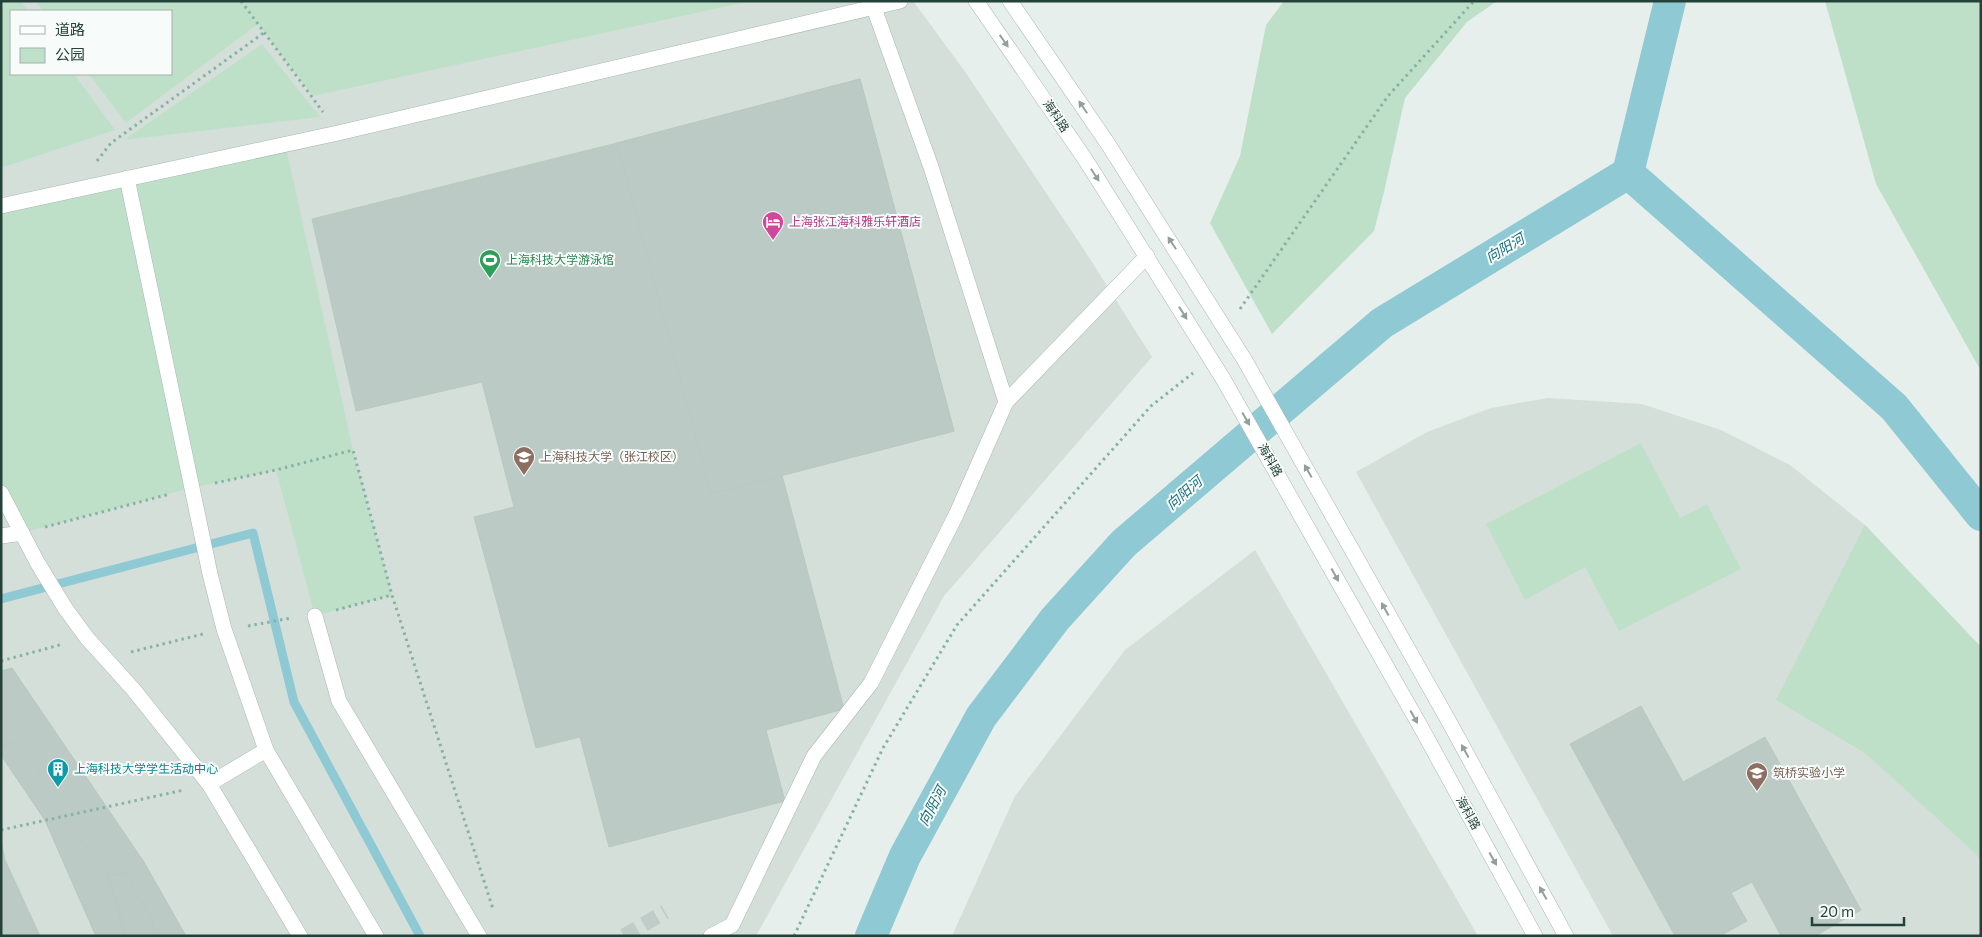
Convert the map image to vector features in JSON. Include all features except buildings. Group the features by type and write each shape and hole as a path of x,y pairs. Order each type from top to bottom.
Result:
{"street":[{"path":"1,206 338,133 900,1"},
{"name":"海科路","path":"976,1 1085,159 1212,359 1311,532 1535,936"},
{"path":"1010,1 1113,152 1244,359 1566,936"},
{"path":"874,8 931,167 1006,402"},
{"path":"127,178 201,533 224,629 266,750 376,936"},
{"path":"711,936 732,925 814,756 871,683 956,515 1006,402 1147,256"},
{"path":"1,493 37,562 65,608 87,638 106,658 209,784 300,936"},
{"path":"1,536 22,533"},
{"path":"315,616 339,701 479,936"},
{"path":"209,784 266,750"}],"path":[{"path":"241,1 313,96 338,133"},
{"path":"1225,329 1388,96 1474,1"},
{"path":"74,190 111,143 265,32"},
{"path":"794,936 883,748 957,625 1151,406 1212,359"},
{"path":"353,450 392,595 495,917"},
{"path":"106,658 224,629 297,617 315,616 392,595"},
{"path":"1,661 87,638"},
{"path":"1,830 209,784"}],"shaded area":[{"name":"上海科技大学（张江校区）","path":"1,1 913,1 966,73 1083,248 1152,357 944,596 756,936 1,936"},
{"name":"筑桥实验小学","path":"1548,398 1642,404 1721,430 1790,465 1865,525 1981,647 1981,936 1613,936 1356,472 1427,432 1491,408"},
{"path":"1255,550 1478,936 952,936 1015,796 1125,650"}],"green space":[{"path":"1,1 21,1 27,10 10,10 10,75 75,75 115,130 1,168"},
{"path":"35,1 751,1 313,96 258,24 126,123 90,75 172,75 172,10 42,10"},
{"path":"1284,1 1497,1 1467,22 1405,98 1374,231 1272,334 1210,223 1240,156 1266,25"},
{"path":"1825,1 1981,1 1981,371 1876,184"},
{"path":"262,44 320,117 124,140"},
{"path":"285,143 353,450 392,595 315,616 276,470 191,488 22,533 1,493 1,206"},
{"path":"1641,443 1680,518 1707,504 1741,569 1619,631 1585,567 1525,600 1486,524"},
{"path":"1865,525 1981,647 1981,861 1975,853 1865,753 1776,700"}],"waterway":[{"path":"1670,1 1628,173 1894,407 1981,515"},
{"name":"向阳河","path":"871,936 905,856 981,717 1055,619 1124,543 1382,323 1628,173"},
{"path":"1,599 253,533 294,702 420,936"}],"tunnel":[{"path":"624,936 665,912"}],"place":[{"name":"上海张江海科雅乐轩酒店","path":"773,241"},
{"name":"上海科技大学游泳馆","path":"490,279"},
{"name":"上海科技大学（张江校区）","path":"524,476"},
{"name":"上海科技大学学生活动中心","path":"58,788"},
{"name":"筑桥实验小学","path":"1757,792"}]}
